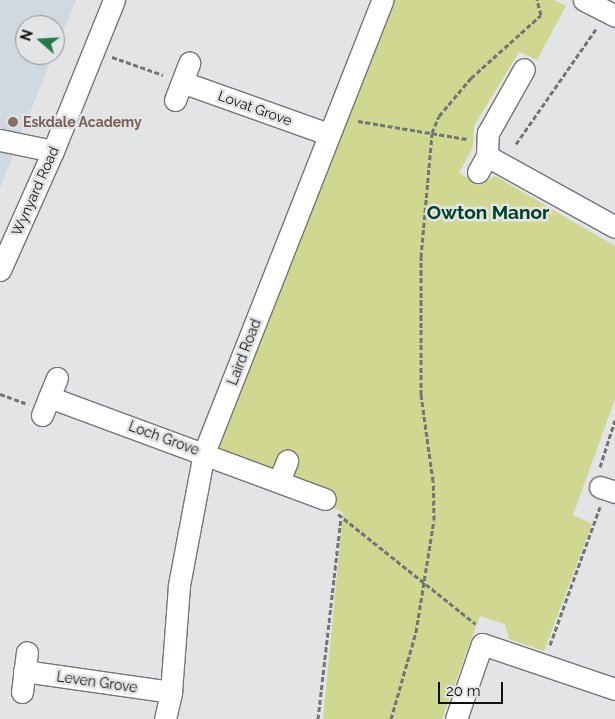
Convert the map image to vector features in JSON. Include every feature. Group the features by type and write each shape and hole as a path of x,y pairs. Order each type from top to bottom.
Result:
{"street":[{"name":"Wynyard Road","path":"0,270 54,151 114,0"},
{"name":"Laird Road","path":"165,719 171,692 179,585 204,452 382,0"},
{"path":"584,0 607,20"},
{"path":"524,69 488,133 484,157 615,227"},
{"name":"Lovat Grove","path":"182,82 332,126"},
{"path":"0,140 54,151"},
{"name":"Loch Grove","path":"57,378 46,406 204,452 325,499"},
{"path":"279,482 287,461"},
{"path":"456,719 484,638 543,664 615,688"},
{"name":"Leven Grove","path":"24,672 171,692"}],"path":[{"path":"391,719 416,632 434,520 433,481 421,395 422,257 432,133 439,116 471,78 541,15 537,0"},
{"path":"516,144 607,20"},
{"path":"94,51 182,82"},
{"path":"332,126 432,133 484,157"},
{"path":"543,664 607,490 600,460 615,420"},
{"path":"318,719 341,516 424,583 484,638"}],"shaded area":[{"name":"Eskdale Academy","path":"0,0 76,0 65,27 65,15 15,15 15,65 49,65 0,188"}],"green space":[{"path":"395,0 554,0 566,6 537,60 519,52 474,126 473,147 459,173 480,185 495,176 615,246 615,399 573,515 592,524 544,651 509,639 505,624 480,616 442,719 323,719 343,512 331,507 333,492 219,448"}],"place":[{"name":"Eskdale Academy","path":"13,122"}],"district":[{"name":"Owton Manor","path":"488,213"}]}
